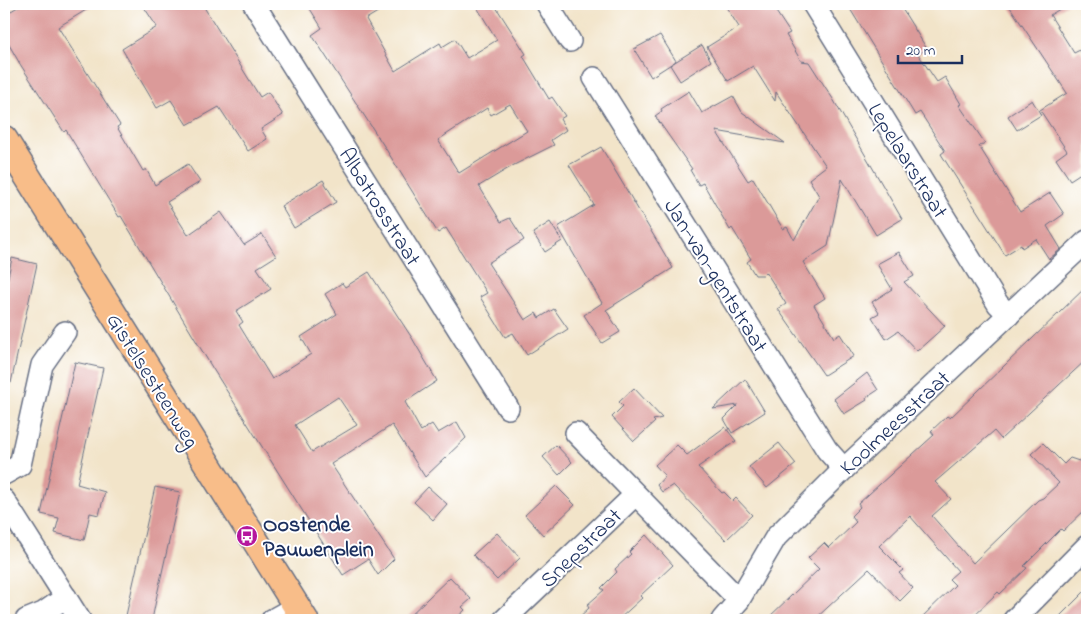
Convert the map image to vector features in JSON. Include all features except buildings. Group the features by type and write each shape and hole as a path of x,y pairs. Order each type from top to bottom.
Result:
{"main road":[{"name":"Gistelsesteenweg","path":"4,139 301,613"}],"street":[{"name":"Albatrosstraat","path":"254,4 508,408"},
{"path":"546,4 570,41"},
{"name":"Lepelaarstraat","path":"813,4 998,304 1009,315"},
{"name":"Jan-van-gentstraat","path":"594,78 822,442 844,468"},
{"name":"Koolmeesstraat","path":"722,620 739,600 776,537 844,468 1087,241"},
{"path":"4,474 20,465 42,365 65,332"},
{"name":"Snepstraat","path":"576,433 739,600"},
{"name":"Snepstraat","path":"504,620 635,495"},
{"path":"6,508 80,620"},
{"path":"1014,620 1087,546"},
{"path":"26,620 43,613 66,597"},
{"path":"272,620 301,613"}],"place":[{"name":"Oostende Pauwenplein","path":"247,536"}]}
